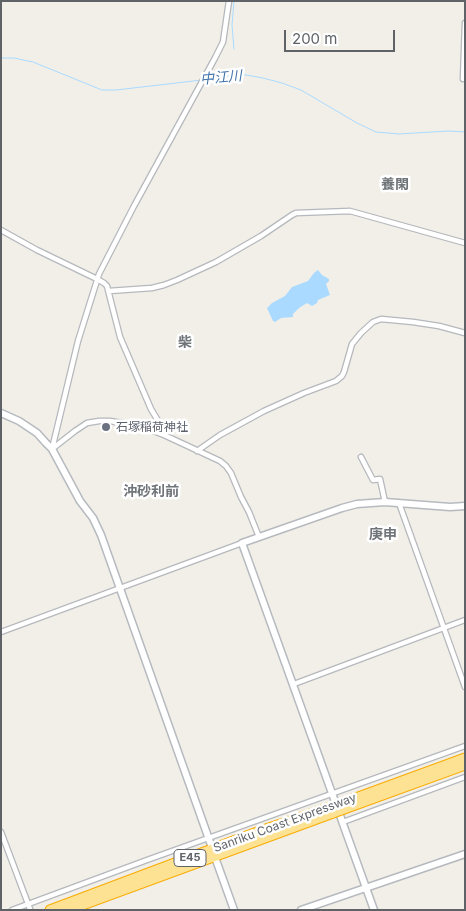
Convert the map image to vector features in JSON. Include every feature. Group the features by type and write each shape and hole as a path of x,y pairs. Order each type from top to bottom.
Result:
{"highway":[{"name":"Sanriku Coast Expressway","path":"343,806 465,758"},
{"name":"Sanriku Coast Expressway","path":"69,910 332,810 465,765"},
{"name":"Sanriku Coast Expressway","path":"50,910 260,831 332,810"}],"street":[{"path":"52,449 78,341 97,279 134,206 223,42 229,1"},
{"path":"463,79 465,23"},
{"path":"109,291 164,286 216,262 296,214 350,212 465,243"},
{"path":"1,230 97,279 107,286 120,337 151,409 163,429 164,435"},
{"path":"197,451 220,435 264,411 336,381 344,372 352,344 373,322 381,320 413,322 465,333"},
{"path":"1,413 30,428 52,449 72,488 93,518 101,535 211,846"},
{"path":"52,449 75,431 87,424 99,421 140,426 164,435 220,461 226,466 259,537"},
{"path":"361,457 372,480 380,479 385,502"},
{"path":"1,632 342,508 357,504 385,502 450,507 465,506"},
{"path":"399,503 465,687"},
{"path":"242,543 374,910"},
{"path":"294,684 465,620"},
{"path":"12,910 29,906 208,838 465,746"},
{"path":"343,822 465,777"},
{"path":"1,832 29,906"},
{"path":"301,910 465,854"},
{"path":"216,860 234,910"}],"water":[{"path":"318,270 329,279 326,284 330,295 318,300 312,306 307,303 293,314 293,317 273,321 267,308 285,296 292,287 308,281"}],"waterway":[{"path":"234,1 232,25 234,49"},
{"name":"中江川","path":"1,58 14,58 33,62 102,90 202,80"},
{"name":"中江川","path":"206,79 246,75 282,83 301,90 376,132 399,134 448,131 465,132"}],"place":[{"name":"石塚稲荷神社","path":"106,427"}],"district":[{"name":"養閑","path":"395,185"},
{"name":"柴","path":"185,343"},
{"name":"沖砂利前","path":"151,492"},
{"name":"庚申","path":"383,535"}]}
